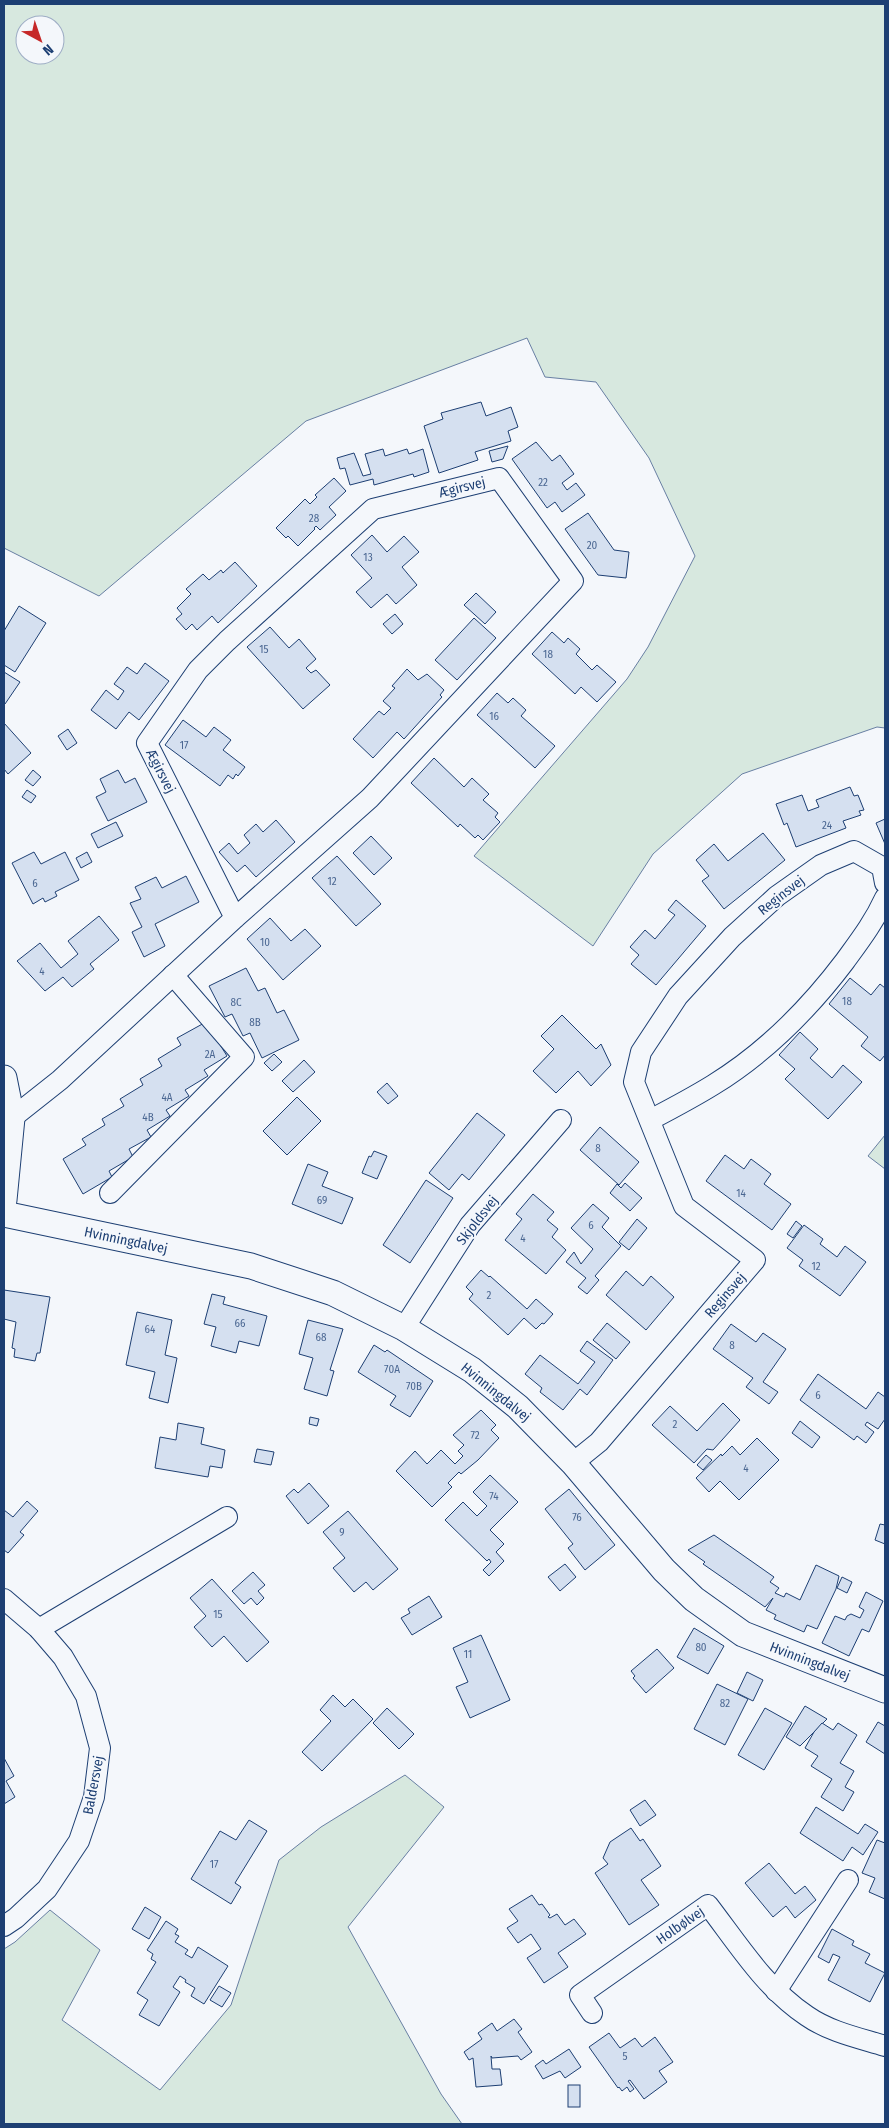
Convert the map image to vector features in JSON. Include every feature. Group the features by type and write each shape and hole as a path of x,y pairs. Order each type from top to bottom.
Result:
{"street":[{"name":"Ægirsvej","path":"12,1118 60,1080 235,918 370,798 573,581 499,478 373,509 227,641 198,670 147,743 235,918"},
{"name":"Reginsvej","path":"573,1462 599,1442 755,1260 684,1206 634,1082 641,1052 678,996 732,937 799,880 821,865 854,851 882,867 885,883"},
{"path":"650,1120 712,1086 752,1058 785,1030 821,993 874,922 885,898"},
{"path":"110,1193 244,1057 174,975"},
{"path":"4,1078 12,1118 4,1200"},
{"name":"Skjoldsvej","path":"404,1328 470,1225 561,1120"},
{"name":"Hvinningdalvej","path":"4,1214 251,1266 334,1293 404,1328 472,1370 518,1407 573,1462 664,1570 694,1599 743,1634 885,1690"},
{"path":"39,1629 227,1517"},
{"name":"Baldersvej","path":"4,1599 39,1629 63,1657 86,1696 100,1748 94,1797 79,1841 47,1889 16,1918 4,1926"},
{"path":"776,1990 848,1880"},
{"name":"Holbølvej","path":"592,2013 580,1995 708,1905 756,1969 776,1990 807,2017 837,2032 885,2046"}],"shaded area":[{"path":"4,4 885,4 885,728 877,727 742,774 653,854 593,946 474,856 627,679 648,647 695,556 649,458 596,382 545,377 527,338 306,421 99,596 4,548"},
{"path":"885,1135 885,1169 868,1156"},
{"path":"405,1775 444,1807 348,1927 441,2094 462,2124 4,2124 4,1949 15,1942 50,1910 100,1950 62,2020 160,2090 231,2005 279,1860 321,1827"}],"building":[{"path":"481,402 486,416 511,407 518,427 508,431 511,441 475,452 478,460 439,473 424,426 443,419 441,413"},
{"path":"536,442 552,461 560,455 574,474 562,483 567,490 576,483 585,495 562,512 555,502 547,508 512,459"},
{"path":"508,446 503,459 492,462 489,451"},
{"path":"383,449 385,456 407,449 409,454 423,449 429,472 414,477 413,474 374,485 373,479 350,485 345,468 340,469 337,458 354,453 363,476 371,474 365,454"},
{"path":"334,478 346,491 329,507 336,515 320,530 316,526 298,546 276,528 305,499 310,504 317,497 315,495"},
{"path":"588,513 614,550 629,552 626,578 598,575 565,529"},
{"path":"372,535 387,552 404,536 419,552 402,567 417,585 396,604 387,594 371,608 356,592 372,578 351,555"},
{"path":"235,562 257,586 218,623 212,616 197,630 192,624 186,630 176,619 182,614 177,608 191,594 186,589 203,574 209,580 221,570 223,573"},
{"path":"476,593 496,612 485,624 464,605"},
{"path":"19,606 46,623 15,672 4,665 4,631"},
{"path":"395,614 403,624 392,634 383,624"},
{"path":"474,618 496,638 457,680 435,660"},
{"path":"270,627 289,648 299,639 316,659 306,668 311,673 316,670 330,685 303,709 247,647"},
{"path":"552,632 564,643 568,638 580,649 576,654 592,670 597,665 616,682 597,702 581,687 575,694 532,654"},
{"path":"145,663 169,681 139,720 129,712 116,729 91,710 106,690 118,700 124,691 114,684 127,667 137,674"},
{"path":"407,669 418,680 427,674 444,690 440,695 442,697 404,739 397,732 373,758 353,739 379,711 384,715 391,708 383,701 395,688 392,686"},
{"path":"4,672 20,682 5,704 4,703"},
{"path":"497,693 508,703 513,698 526,710 521,716 555,746 535,768 477,715"},
{"path":"183,720 206,737 214,727 231,740 223,750 245,767 238,776 236,774 233,779 228,775 220,786 165,745"},
{"path":"4,723 31,753 8,774 4,769"},
{"path":"68,729 77,743 67,750 58,736"},
{"path":"434,758 464,787 472,778 489,794 483,800 498,813 495,817 500,822 483,840 478,835 475,838 460,824 458,827 411,783"},
{"path":"33,770 41,777 33,786 25,780"},
{"path":"118,770 125,783 135,778 147,802 108,821 96,797 106,792 100,779"},
{"path":"850,787 854,796 858,795 864,810 859,811 861,815 843,821 846,828 796,847 787,823 784,825 776,804 802,795 808,811 819,807 816,800"},
{"path":"27,790 36,796 31,803 22,797"},
{"path":"885,819 885,844 876,823"},
{"path":"276,820 295,842 256,877 245,865 237,872 219,852 229,843 238,854 250,843 244,835 256,824 263,832"},
{"path":"116,822 123,836 98,848 91,834"},
{"path":"763,833 785,860 724,909 702,881 709,876 696,860 714,844 728,861"},
{"path":"371,836 392,858 374,875 353,853"},
{"path":"34,852 41,864 65,852 79,880 55,892 57,896 45,902 43,898 33,904 12,863"},
{"path":"87,852 92,862 81,868 76,858"},
{"path":"337,856 381,904 356,926 312,878"},
{"path":"186,876 199,902 155,924 165,946 144,957 132,932 142,927 130,903 141,899 135,887 156,877 162,888"},
{"path":"676,900 706,926 656,985 631,964 639,955 630,947 645,930 655,939 675,915 668,910"},
{"path":"99,916 119,940 90,964 94,969 72,987 63,977 45,991 17,961 40,943 61,968 78,954 68,941"},
{"path":"270,918 291,941 305,929 321,946 283,980 247,939"},
{"path":"246,968 258,991 265,988 277,1013 284,1010 299,1040 262,1058 250,1033 243,1036 232,1014 225,1017 209,986"},
{"path":"850,978 871,995 880,984 885,988 885,1055 880,1061 861,1046 868,1037 829,1004"},
{"path":"562,1015 596,1049 601,1044 611,1065 591,1086 578,1071 556,1093 533,1071 554,1049 541,1036"},
{"path":"206,1022 227,1056 204,1070 208,1076 185,1090 189,1096 166,1110 170,1116 147,1130 151,1137 129,1149 133,1157 109,1171 112,1177 83,1194 63,1159 86,1145 82,1139 105,1125 102,1119 124,1106 120,1099 143,1085 140,1079 162,1066 158,1059 181,1045 177,1038"},
{"path":"800,1032 818,1049 810,1058 832,1078 843,1065 862,1082 828,1119 785,1079 795,1069 779,1055"},
{"path":"274,1054 282,1062 272,1071 264,1063"},
{"path":"304,1060 315,1072 293,1092 282,1081"},
{"path":"387,1083 398,1096 388,1104 377,1092"},
{"path":"297,1097 321,1121 287,1155 263,1131"},
{"path":"477,1113 505,1135 469,1180 462,1174 449,1190 429,1173"},
{"path":"600,1127 639,1162 619,1185 580,1150"},
{"path":"374,1151 387,1156 377,1179 362,1173 369,1156 371,1157"},
{"path":"725,1155 744,1169 751,1159 771,1174 764,1184 791,1204 772,1230 706,1181"},
{"path":"308,1164 328,1172 322,1186 353,1198 342,1224 292,1204"},
{"path":"426,1180 453,1198 410,1263 383,1245"},
{"path":"625,1183 642,1198 630,1211 610,1193 617,1184 621,1188"},
{"path":"533,1194 554,1212 547,1220 558,1229 552,1237 566,1250 546,1274 505,1240 522,1219 516,1214"},
{"path":"593,1204 609,1218 602,1227 621,1246 595,1276 599,1280 587,1294 578,1287 586,1278 566,1262 574,1252 581,1264 593,1249 571,1228"},
{"path":"637,1219 647,1228 629,1250 619,1242"},
{"path":"796,1221 802,1226 793,1238 787,1234"},
{"path":"804,1225 823,1239 820,1244 837,1257 845,1246 866,1262 840,1296 799,1266 803,1260 787,1248"},
{"path":"481,1270 527,1309 536,1299 553,1314 544,1324 542,1323 536,1329 524,1318 508,1335 469,1299 473,1294 466,1287"},
{"path":"626,1271 643,1286 651,1276 674,1297 646,1330 606,1295"},
{"path":"4,1290 50,1297 40,1353 37,1353 35,1361 14,1357 15,1349 12,1348 16,1322 4,1319"},
{"path":"212,1294 225,1297 223,1304 267,1316 259,1346 239,1341 236,1353 211,1346 216,1327 204,1324"},
{"path":"137,1312 172,1320 165,1355 177,1358 168,1403 149,1398 155,1372 126,1365"},
{"path":"308,1320 343,1329 330,1370 334,1371 327,1396 304,1389 313,1358 299,1354"},
{"path":"607,1323 630,1342 616,1359 593,1340"},
{"path":"731,1324 756,1342 763,1333 786,1349 763,1382 778,1392 769,1404 746,1387 753,1378 713,1349"},
{"path":"587,1341 613,1360 587,1395 580,1389 563,1410 540,1392 542,1388 525,1374 540,1355 578,1384 595,1362 580,1351"},
{"path":"374,1345 385,1352 387,1350 433,1381 410,1417 390,1405 396,1396 358,1372"},
{"path":"818,1374 866,1409 878,1392 885,1397 885,1419 878,1429 867,1422 865,1425 874,1432 866,1443 857,1436 854,1440 800,1400"},
{"path":"723,1403 740,1420 713,1450 707,1449 694,1463 652,1425 670,1406 697,1431"},
{"path":"481,1410 496,1425 491,1430 499,1438 478,1460 461,1474 459,1472 448,1483 452,1487 432,1507 396,1471 415,1451 427,1464 441,1450 455,1464 463,1456 458,1451 464,1445 453,1435"},
{"path":"310,1417 319,1419 317,1426 309,1424"},
{"path":"800,1421 820,1437 812,1448 792,1433"},
{"path":"178,1423 204,1428 201,1444 225,1450 222,1468 210,1466 208,1477 155,1468 160,1437 176,1440"},
{"path":"757,1438 779,1460 739,1500 720,1481 709,1492 696,1478 732,1446 740,1455"},
{"path":"257,1449 274,1452 271,1465 254,1462"},
{"path":"706,1455 712,1460 703,1470 697,1465"},
{"path":"490,1475 518,1502 490,1530 504,1544 496,1552 504,1561 489,1576 483,1570 491,1562 489,1559 487,1561 445,1520 463,1502 477,1516 487,1506 473,1492"},
{"path":"309,1483 329,1506 308,1524 286,1496 294,1489 298,1493"},
{"path":"569,1489 615,1545 585,1570 568,1548 573,1544 545,1509"},
{"path":"27,1501 38,1511 20,1532 24,1535 8,1553 4,1550 4,1510 13,1517"},
{"path":"348,1511 398,1569 373,1590 366,1582 354,1592 333,1568 345,1558 323,1532"},
{"path":"880,1524 885,1525 885,1544 875,1540"},
{"path":"714,1535 774,1577 770,1582 779,1588 775,1593 784,1597 786,1593 800,1600 816,1565 839,1576 836,1589 817,1629 807,1625 804,1632 774,1619 776,1615 766,1610 773,1598 765,1607 703,1564 705,1562 688,1550"},
{"path":"565,1564 576,1577 560,1591 548,1577"},
{"path":"253,1572 265,1585 258,1591 264,1598 257,1605 251,1598 244,1604 232,1591"},
{"path":"842,1577 852,1582 847,1593 837,1588"},
{"path":"212,1579 269,1642 247,1662 224,1636 212,1647 194,1627 206,1616 190,1598"},
{"path":"866,1592 883,1601 869,1632 862,1629 849,1656 822,1643 835,1616 845,1620 851,1614 860,1618 864,1610 859,1607"},
{"path":"429,1596 442,1617 412,1635 401,1618 410,1613 408,1609"},
{"path":"694,1628 724,1646 708,1674 677,1657"},
{"path":"481,1635 510,1700 470,1718 456,1687 468,1682 453,1648"},
{"path":"657,1649 674,1668 646,1693 633,1678 635,1676 631,1671"},
{"path":"747,1672 763,1680 753,1701 737,1693"},
{"path":"717,1684 748,1699 725,1745 694,1729"},
{"path":"333,1695 345,1707 353,1699 373,1719 322,1771 302,1752 331,1721 320,1710"},
{"path":"805,1706 827,1719 800,1746 786,1737"},
{"path":"387,1708 414,1734 399,1749 373,1723"},
{"path":"765,1708 792,1723 764,1770 738,1755"},
{"path":"878,1722 885,1726 885,1754 866,1742"},
{"path":"822,1723 833,1730 838,1723 857,1735 840,1763 854,1771 845,1787 854,1792 843,1811 821,1797 832,1779 811,1766 818,1756 805,1748 814,1732"},
{"path":"4,1758 14,1776 6,1781 15,1797 4,1804"},
{"path":"645,1800 656,1815 640,1826 630,1810"},
{"path":"816,1807 858,1834 865,1824 878,1832 863,1855 852,1847 843,1861 800,1833"},
{"path":"249,1820 267,1831 235,1883 241,1887 231,1904 191,1879 220,1831 236,1840"},
{"path":"631,1828 640,1841 643,1839 661,1866 641,1880 659,1905 629,1925 595,1873 608,1864 603,1858 610,1842"},
{"path":"877,1840 885,1843 885,1899 869,1892 875,1878 862,1873"},
{"path":"769,1863 795,1894 805,1886 816,1900 795,1918 786,1906 773,1917 745,1883"},
{"path":"532,1895 550,1915 548,1917 550,1918 557,1914 565,1925 574,1919 586,1934 558,1953 568,1967 544,1983 527,1958 541,1949 531,1934 518,1943 507,1928 518,1921 509,1909"},
{"path":"145,1907 161,1917 149,1939 132,1929"},
{"path":"166,1921 178,1929 175,1934 179,1936 175,1942 188,1950 185,1954 192,1958 198,1947 228,1966 204,2004 191,1996 195,1988 185,1982 186,1980 180,1976 173,1987 180,1992 159,2026 139,2015 148,2000 137,1993 156,1962 151,1959 153,1954 147,1950"},
{"path":"832,1929 854,1941 852,1945 870,1954 865,1963 885,1973 870,2002 828,1980 840,1957 833,1954 829,1963 818,1957"},
{"path":"219,1986 231,1993 222,2007 210,2000"},
{"path":"514,2019 522,2029 518,2032 532,2052 521,2060 518,2056 492,2058 491,2056 492,2069 500,2069 502,2085 476,2087 473,2058 469,2060 464,2052 482,2039 478,2033 492,2023 497,2031"},
{"path":"609,2033 620,2048 635,2038 642,2047 655,2037 673,2062 659,2071 667,2082 644,2099 630,2080 628,2081 634,2089 630,2092 627,2087 622,2091 618,2088 589,2047"},
{"path":"569,2049 581,2067 565,2078 560,2071 543,2079 535,2066 543,2060 546,2064"},
{"path":"568,2085 580,2085 580,2107 568,2107"}]}
